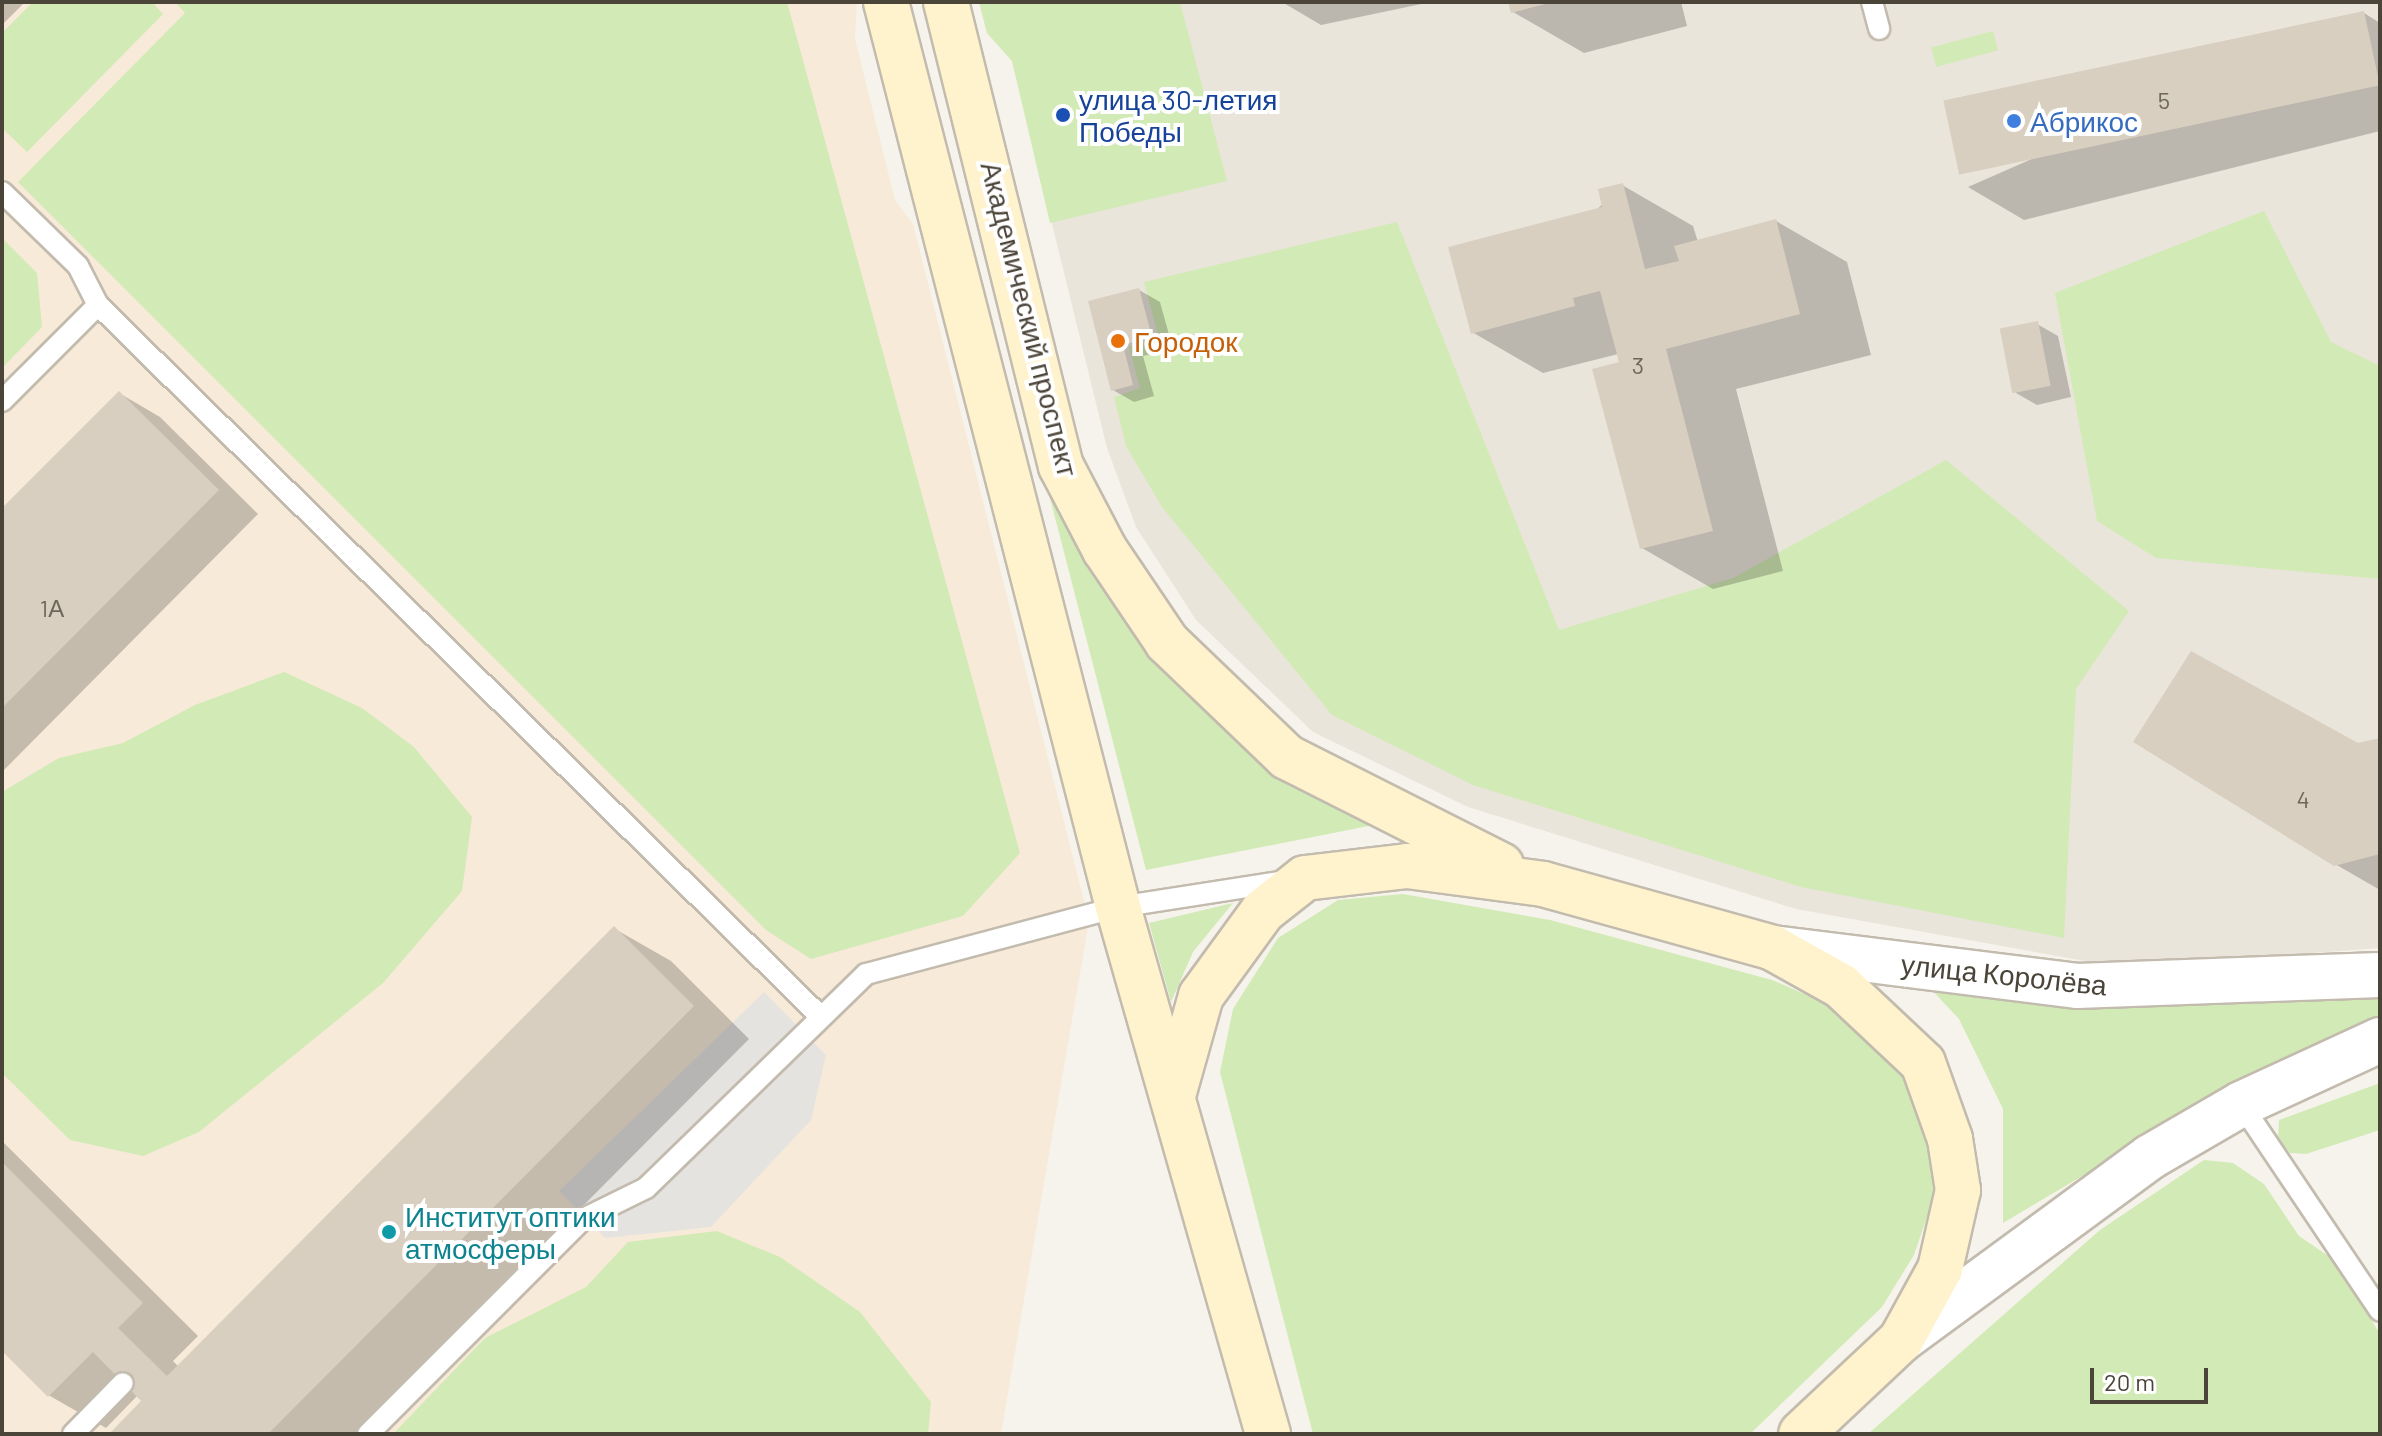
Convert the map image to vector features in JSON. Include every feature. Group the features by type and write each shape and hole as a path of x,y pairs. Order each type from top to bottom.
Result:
{"main road":[{"path":"886,2 1118,907 1174,1092 1268,1434"},
{"name":"Академический проспект","path":"946,2 1061,466 1105,550 1167,642 1287,757 1543,884"},
{"path":"1174,1092 1201,996 1263,911 1305,878 1407,866 1543,884 1773,948 1841,986 1894,1031 1923,1063 1940,1105 1958,1190 1952,1230 1940,1269 1901,1340 1801,1434"}],"street":[{"name":"улица Королёва","path":"1773,948 2077,986 2380,975"},
{"path":"1901,1340 2150,1157 2241,1104 2380,1040"}],"lane":[{"path":"1872,2 1879,29"},
{"path":"2,192 78,266 98,305 821,1017"},
{"path":"2,401 98,305"},
{"path":"368,1434 583,1219 646,1188 866,974 1118,907 1305,878"},
{"path":"2241,1104 2380,1311"},
{"path":"73,1434 123,1383"}],"shaded area":[{"path":"2,2 857,2 855,39 895,200 913,224 1089,921 1001,1434 2,1434"},
{"path":"979,2 2380,2 2380,948 2207,961 2085,961 1796,909 1468,807 1313,732 1196,620 1136,527 1107,448 1012,61 987,33"},
{"path":"764,992 826,1055 811,1120 711,1227 605,1238 559,1191"}],"green space":[{"path":"33,2 152,2 163,14 27,152 2,128 2,33"},
{"path":"175,2 787,2 1020,853 963,916 811,959 766,930 18,182 185,13"},
{"path":"922,2 934,2 1050,452 1133,603 1394,821 1146,870"},
{"path":"979,2 1180,2 1227,181 1050,223 1012,61 987,33"},
{"path":"1993,31 1998,50 1936,67 1931,48"},
{"path":"2264,211 2331,342 2380,366 2380,579 2156,558 2097,521 2055,293"},
{"path":"1397,222 1559,630 1733,578 1946,460 2129,611 2076,689 2064,938 1801,887 1473,785 1332,715 1162,507 1126,446 1114,397 1140,388 1129,347 1159,339 1144,282"},
{"path":"2,238 37,273 42,327 2,368"},
{"path":"284,672 362,708 414,747 472,817 462,891 383,983 199,1132 143,1156 70,1140 2,1073 2,792 59,758 123,743 195,705"},
{"path":"1403,894 1550,920 1772,980 1832,1006 1909,1076 1925,1108 1939,1182 1914,1255 1882,1307 1750,1434 1313,1434 1220,1072 1233,1009 1278,938 1338,900"},
{"path":"1233,903 1193,952 1171,1002 1149,923"},
{"path":"1914,971 2380,994 2380,1015 2232,1087 2003,1223 2003,1109 1959,1019"},
{"path":"2380,1083 2380,1130 2306,1154 2290,1153 2278,1138 2279,1120"},
{"path":"2204,1160 2233,1163 2264,1184 2299,1236 2330,1257 2351,1288 2380,1334 2380,1434 1868,1434 2100,1230"},
{"path":"717,1231 780,1257 860,1312 931,1402 928,1434 393,1434 485,1338 586,1287 628,1242"}],"building":[{"path":"1508,2 1549,2 1549,3 1511,13"},
{"path":"2364,11 2380,85 1959,175 1943,100"},
{"path":"1623,183 1645,269 1679,261 1674,246 1776,219 1800,314 1666,349 1713,531 1640,549 1592,369 1619,362 1600,291 1573,298 1575,306 1471,334 1448,247 1602,207 1598,189"},
{"name":"Городок","path":"1139,288 1152,337 1123,345 1133,385 1111,391 1088,301"},
{"path":"2038,321 2051,386 2012,393 2000,328"},
{"path":"119,391 219,490 2,708 2,508"},
{"path":"2191,651 2358,743 2380,738 2380,854 2334,866 2133,742"},
{"name":"Институт оптики атмосферы","path":"614,926 694,1006 268,1434 109,1434 141,1401 93,1352 48,1397 2,1351 2,1162 143,1303 118,1328 167,1376"}],"place":[{"name":"улица 30-летия Победы","path":"1063,115"},
{"name":"Абрикос","path":"2014,121"},
{"name":"Городок","path":"1118,341"},
{"name":"Институт оптики атмосферы","path":"389,1232"}]}
